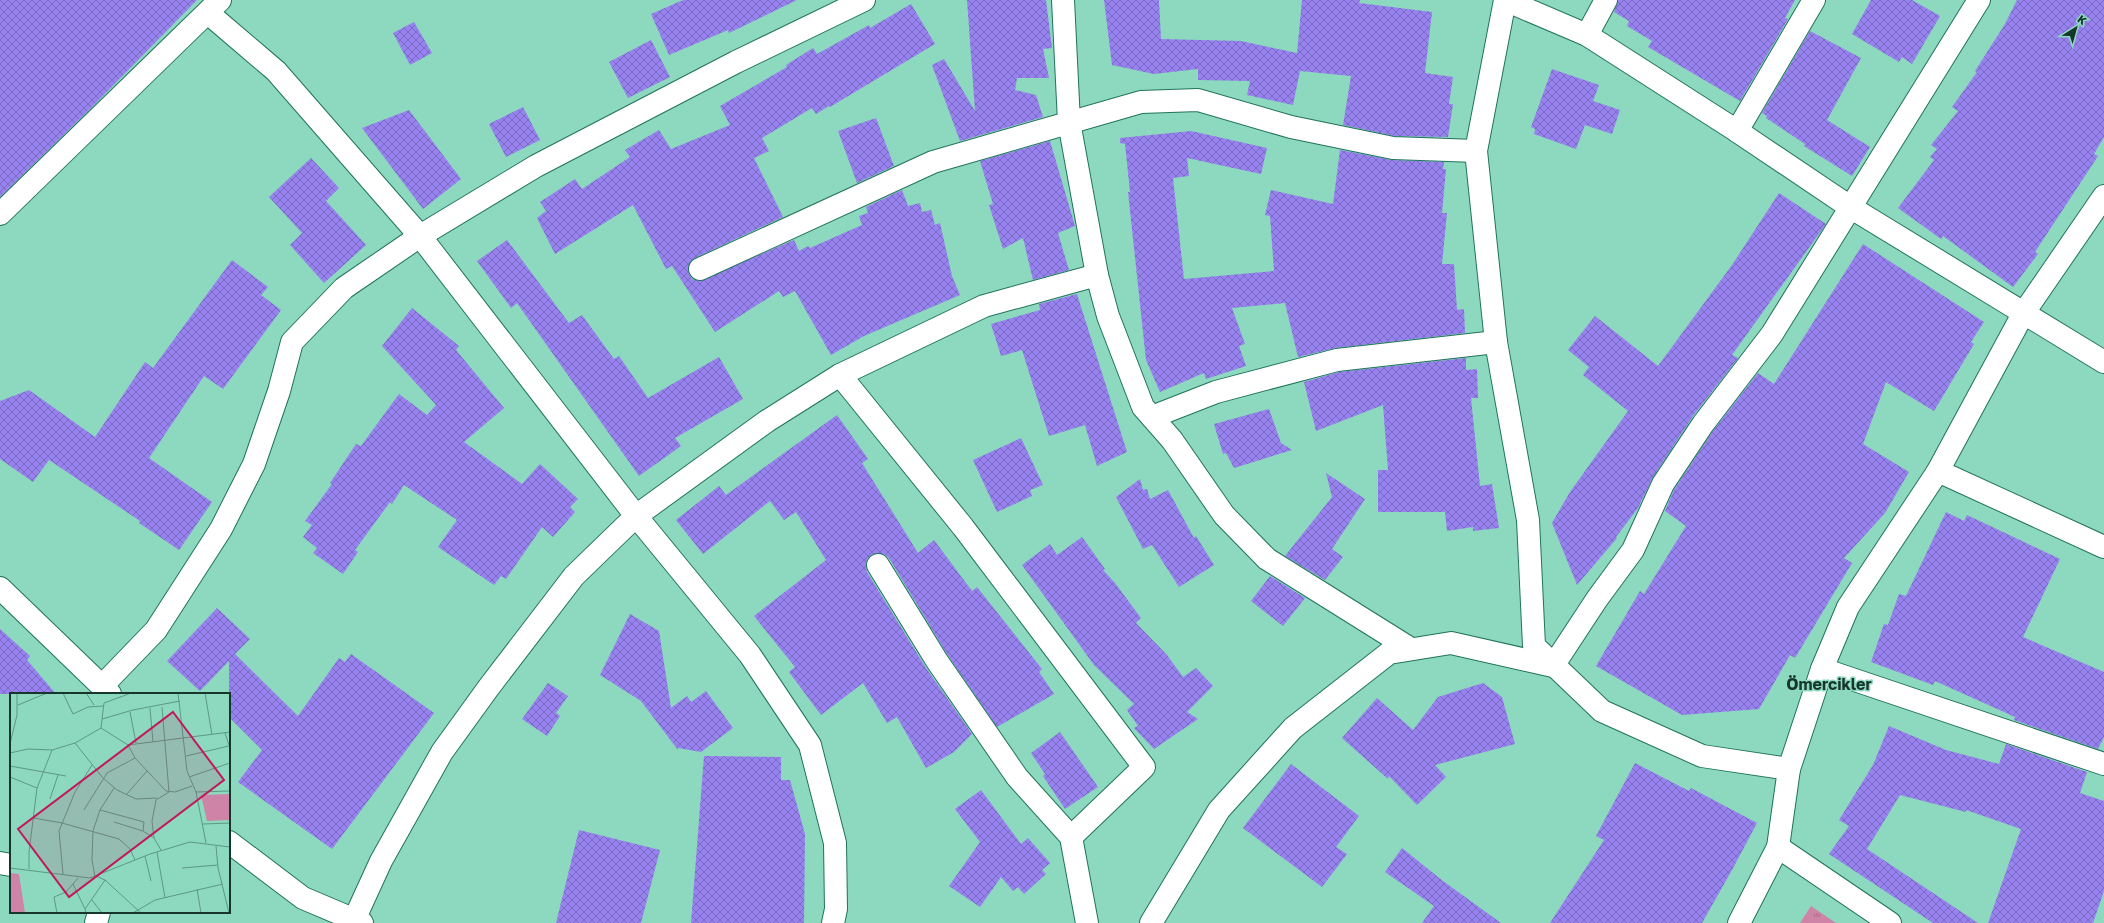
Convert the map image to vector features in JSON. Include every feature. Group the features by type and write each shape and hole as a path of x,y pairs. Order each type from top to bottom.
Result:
{"street":[{"path":"0,588 106,690 156,630 221,529 254,464 279,391 292,342 344,288 420,236 536,166 736,62 864,0"},
{"path":"1063,0 1069,122 1097,274 1108,316 1143,407 1172,440 1224,515 1267,559 1411,650"},
{"path":"1789,769 1702,756 1602,711 1553,666 1534,646 1528,520 1496,342 1476,151 1505,0 1587,35 1737,131 1850,207 2023,314 2104,362"},
{"path":"1587,35 1606,0"},
{"path":"1737,131 1814,0"},
{"path":"1553,666 1597,599 1633,550 1663,484 1703,424 1772,334 1979,0"},
{"path":"0,214 85,129 214,7 276,71 420,236 636,516 750,655 810,745 835,843 836,909 833,923"},
{"path":"700,270 933,162 1141,102 1198,100 1291,127 1393,148 1476,151"},
{"path":"1739,923 1778,848 1789,769 1822,669 1848,607 1938,471 2023,314 2104,196"},
{"path":"230,843 303,898 358,921 381,861 442,752 489,687 574,576 636,516 767,421 840,375 984,306 1097,274"},
{"path":"1152,417 1216,392 1337,360 1496,342"},
{"path":"840,375 963,527 1144,767 1071,837"},
{"path":"1938,471 2104,547"},
{"path":"878,565 938,661 1017,777 1071,837 1087,923"},
{"path":"1151,923 1219,810 1293,728 1389,653 1451,643 1553,666"},
{"path":"1822,669 2104,764"},
{"path":"1778,848 1890,923"},
{"path":"0,863 10,865"},
{"path":"96,923 99,913"}],"green space":[{"path":"1811,906 1836,923 1800,923"}],"building":[{"path":"0,0 197,0 90,109 0,197"},
{"path":"683,0 797,0 729,33 728,30 669,55 651,14"},
{"path":"967,0 1046,0 1052,48 1043,49 1049,78 1017,78 1015,90 1036,95 1043,117 960,141 932,65 944,59 975,111"},
{"path":"1104,0 1159,0 1161,39 1241,41 1297,53 1302,0 1360,0 1359,3 1432,12 1425,73 1453,77 1449,104 1453,104 1448,137 1394,136 1343,125 1351,76 1300,71 1293,105 1247,95 1250,81 1198,80 1198,69 1154,74 1112,65"},
{"path":"1618,0 1795,0 1785,18 1788,19 1740,101 1648,47 1652,41 1627,26 1629,21 1614,12"},
{"path":"1871,0 1912,0 1940,16 1912,64 1902,57 1899,62 1852,34"},
{"path":"2017,0 2104,0 2104,137 2094,154 2098,156 2035,252 2038,254 2013,287 1943,236 1941,239 1898,208 1934,160 1930,157 1937,149 1931,145 1958,111 1952,107 1977,72 1975,71 2005,24"},
{"path":"911,4 935,44 830,107 829,106 816,114 812,108 762,138 769,151 754,158 783,217 695,258 690,262 688,268 689,274 692,279 699,281 794,240 799,251 808,246 810,248 862,225 859,216 868,213 866,207 902,190 908,206 920,203 922,212 931,210 935,225 940,223 952,276 960,295 864,336 831,355 795,291 783,297 779,291 715,332 672,266 666,269 633,205 555,254 537,218 546,211 540,202 575,179 582,189 630,157 625,150 659,130 671,149 730,125 720,106 787,67 786,65 813,48 817,54 869,25 870,28"},
{"path":"414,22 432,53 410,65 393,33"},
{"path":"1810,31 1861,58 1827,120 1870,147 1852,176 1804,146 1805,144 1766,118 1767,116 1762,113"},
{"path":"651,40 670,77 628,98 609,62"},
{"path":"1552,69 1599,85 1593,101 1620,110 1612,134 1585,125 1576,149 1534,134 1535,129 1531,127"},
{"path":"523,107 540,140 506,157 489,124"},
{"path":"409,110 461,179 423,209 362,128"},
{"path":"876,118 894,166 857,183 838,131"},
{"path":"1191,131 1267,148 1261,174 1187,158 1189,176 1173,178 1184,279 1274,271 1270,216 1265,215 1271,190 1333,204 1340,150 1392,160 1444,162 1443,169 1446,169 1442,213 1447,213 1442,264 1454,264 1457,310 1464,309 1465,333 1336,348 1298,357 1285,303 1232,308 1245,344 1239,346 1246,366 1206,379 1204,373 1160,392 1146,360 1128,192 1130,192 1125,144 1120,143 1120,138"},
{"path":"1050,141 1075,226 1058,233 1069,270 1033,280 1023,238 1003,249 989,205 993,204 980,161"},
{"path":"311,158 339,188 326,201 366,245 324,283 290,245 302,233 269,197"},
{"path":"1779,193 1826,224 1732,355 1738,358 1693,416 1653,477 1638,508 1616,537 1617,538 1577,585 1552,523 1570,492 1628,411 1583,375 1589,367 1568,350 1595,316 1658,366 1732,265"},
{"path":"507,240 569,323 582,315 614,359 619,356 648,398 719,357 743,399 675,438 681,446 639,476 517,303 511,308 477,261"},
{"path":"1863,244 1984,322 1971,342 1974,344 1934,411 1886,382 1863,444 1909,472 1885,513 1844,558 1852,563 1795,658 1790,655 1759,709 1682,715 1596,666 1640,591 1644,594 1686,526 1665,511 1674,490 1713,431 1758,373 1774,384"},
{"path":"232,260 268,287 261,295 281,310 223,389 204,376 149,458 212,502 179,550 139,523 140,521 49,460 33,482 0,459 0,401 29,390 95,437 145,362 153,368"},
{"path":"1077,294 1127,452 1097,466 1085,425 1049,436 1022,350 1001,356 991,324 1040,310 1039,304"},
{"path":"412,308 459,346 456,350 504,408 464,442 522,484 540,464 578,499 570,507 575,512 553,537 542,527 506,579 501,576 494,585 438,547 457,520 404,485 392,504 390,502 355,550 358,552 343,574 313,553 317,548 303,537 312,525 305,521 332,484 330,483 356,444 361,446 399,394 427,415 436,405 382,346"},
{"path":"1466,358 1466,370 1477,369 1478,398 1471,398 1480,486 1492,484 1499,528 1473,531 1473,527 1447,531 1445,512 1378,512 1378,470 1388,470 1383,405 1316,431 1304,382 1339,372"},
{"path":"1269,409 1281,443 1292,450 1234,468 1226,453 1223,454 1214,424"},
{"path":"837,415 868,459 862,463 918,553 934,540 972,591 977,587 1042,669 1039,672 1054,694 997,727 947,654 889,558 884,554 872,554 867,559 867,572 926,668 972,734 954,752 926,768 897,717 887,723 863,683 821,715 789,672 795,667 754,616 826,560 796,512 784,520 770,501 703,554 676,520 719,486 726,495"},
{"path":"1021,438 1043,485 1030,490 1032,496 997,512 973,460"},
{"path":"1326,473 1365,499 1332,549 1343,557 1325,580 1285,556 1332,497"},
{"path":"1140,479 1143,490 1147,489 1150,499 1168,490 1194,538 1196,536 1214,565 1179,587 1152,545 1143,549 1116,497"},
{"path":"1946,512 1964,521 1967,515 2060,559 2023,637 2104,672 2104,737 2098,749 2014,720 2015,717 1935,681 1933,685 1871,662 1884,624 1888,625 1899,594 1906,596"},
{"path":"1082,537 1105,569 1103,570 1115,583 1141,618 1136,623 1167,655 1183,677 1196,668 1213,686 1187,712 1198,719 1154,749 1134,728 1138,726 1127,710 1134,704 1094,665 1022,565 1050,544 1057,555"},
{"path":"1270,576 1305,598 1283,626 1251,601"},
{"path":"217,608 250,639 235,654 298,716 339,658 345,662 351,654 434,713 332,849 238,782 262,750 230,718 229,661 200,691 167,661"},
{"path":"630,614 659,631 671,708 687,696 691,702 706,691 733,728 701,752 678,748 678,750 641,701 600,675"},
{"path":"0,629 30,656 27,660 55,693 0,694"},
{"path":"548,683 568,696 556,713 560,716 547,736 522,719"},
{"path":"1483,683 1502,697 1515,744 1435,765 1446,777 1417,805 1389,776 1388,779 1342,738 1377,698 1413,730 1438,697"},
{"path":"1889,726 1946,750 1999,764 2006,744 2087,772 2080,793 2104,801 2104,891 2093,923 1988,923 2021,829 1966,810 1966,812 1900,795 1867,849 1978,923 1933,923 1829,854 1849,826 1839,820 1873,765"},
{"path":"1060,732 1098,787 1065,809 1043,776 1045,774 1031,753"},
{"path":"704,756 781,757 781,780 790,780 805,834 804,923 691,923"},
{"path":"1635,763 1689,791 1691,788 1757,823 1702,923 1550,923 1604,840 1596,836"},
{"path":"1291,764 1359,816 1336,847 1347,854 1322,887 1243,828"},
{"path":"981,790 1021,844 1028,838 1050,863 1042,870 1046,874 1024,894 1018,887 1013,891 1001,877 980,907 949,886 980,842 955,809"},
{"path":"579,830 660,850 641,923 556,923"},
{"path":"1402,848 1443,881 1501,923 1422,923 1434,906 1385,872"}],"district":[{"name":"Ömercikler","path":"1829,684"}]}
